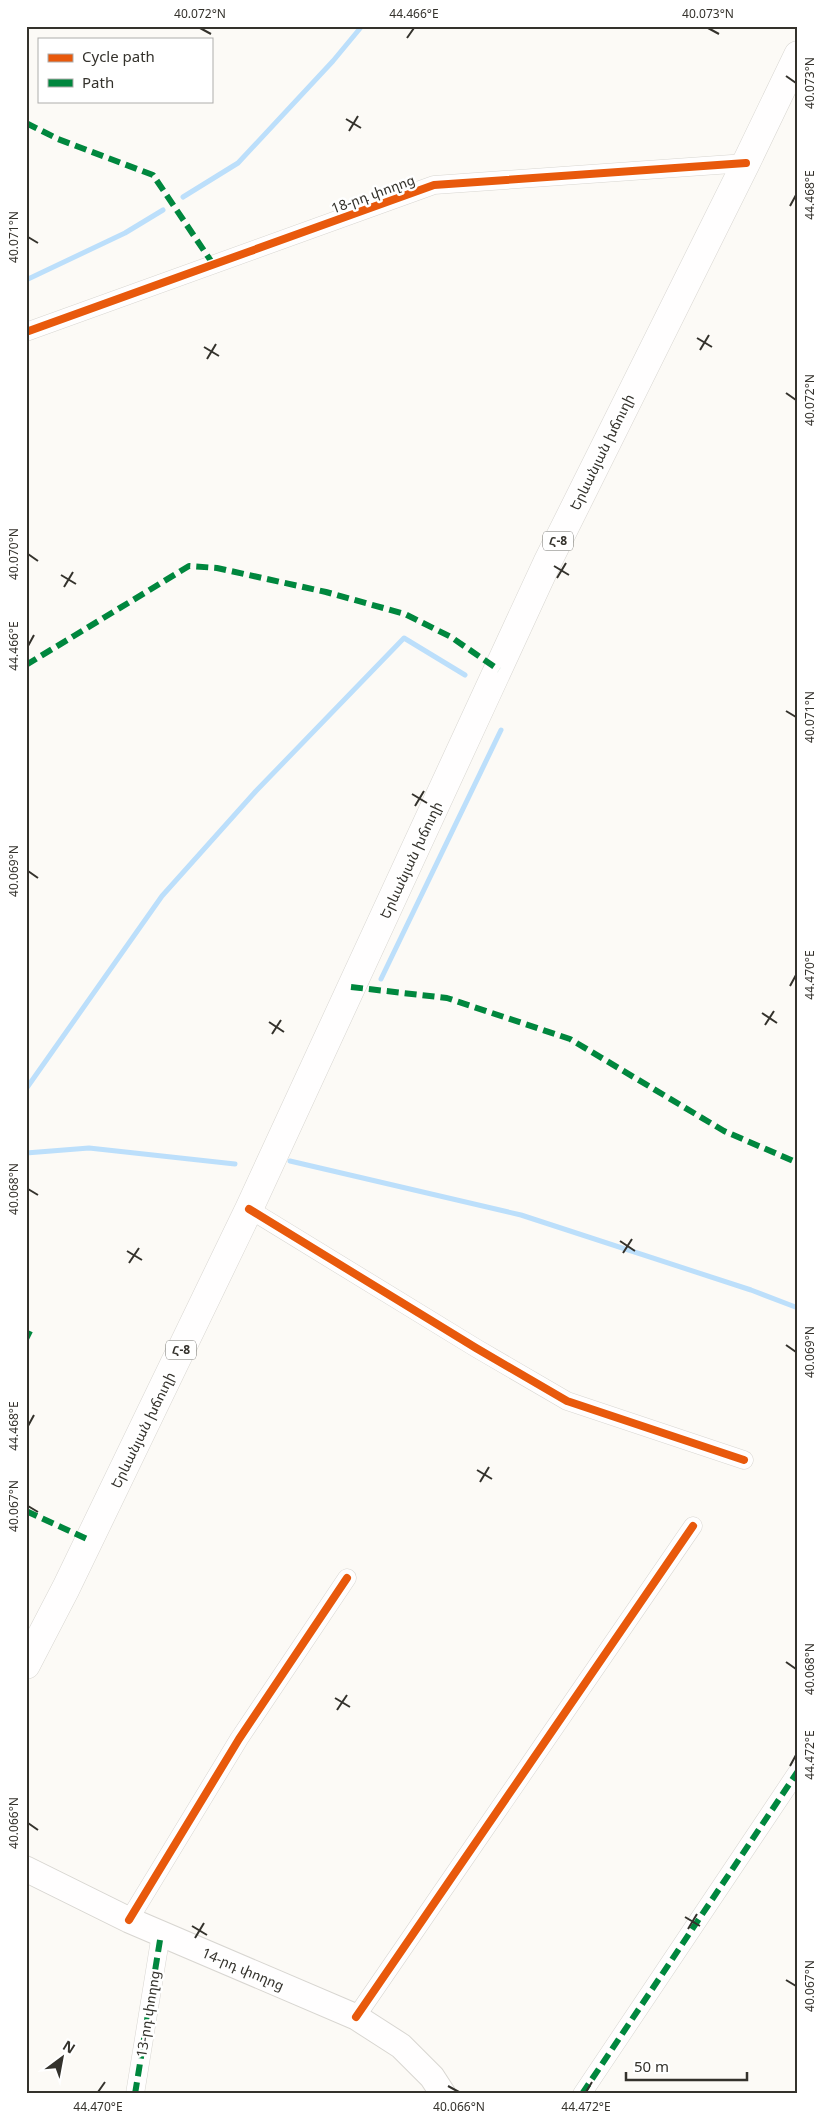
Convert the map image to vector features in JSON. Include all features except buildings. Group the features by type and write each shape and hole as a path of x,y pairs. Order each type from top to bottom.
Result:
{"main road":[{"name":"Երևանյան խճուղի","path":"26,1665 66,1588 249,1209 547,563 798,55"}],"street":[{"name":"18-րդ փողոց","path":"26,332 434,185 746,163"},
{"path":"249,1209 468,1343 567,1400 744,1460"},
{"path":"356,2017 693,1526"},
{"path":"129,1920 239,1739 347,1578"},
{"path":"582,2094 798,1771"},
{"name":"14-րդ փողոց","path":"26,1869 129,1920 356,2017 402,2046 432,2078 443,2094"},
{"name":"13-րդ փողոց","path":"135,2094 161,1934"}],"waterway":[{"path":"183,197 238,163 333,61 362,26"},
{"path":"26,280 125,233 163,210"},
{"path":"26,1089 162,896 256,791 404,638 465,675"},
{"path":"381,979 501,730"},
{"path":"26,1153 89,1148 235,1164"},
{"path":"290,1161 521,1215 751,1290 798,1308"}],"marked path":[{"path":"26,123 58,139 153,175 213,264"},
{"path":"26,665 189,566 217,568 326,592 405,614 451,637 499,670"},
{"path":"351,987 447,998 570,1039 724,1131 798,1163"},
{"path":"26,1339 30,1331"},
{"path":"26,1511 89,1540"},
{"path":"582,2094 798,1771"},
{"path":"135,2094 161,1934"}],"cycle path":[{"path":"26,332 434,185 746,163"},
{"path":"249,1209 476,1348 567,1401 744,1460"},
{"path":"356,2017 693,1526"},
{"path":"129,1920 239,1739 347,1578"}]}
